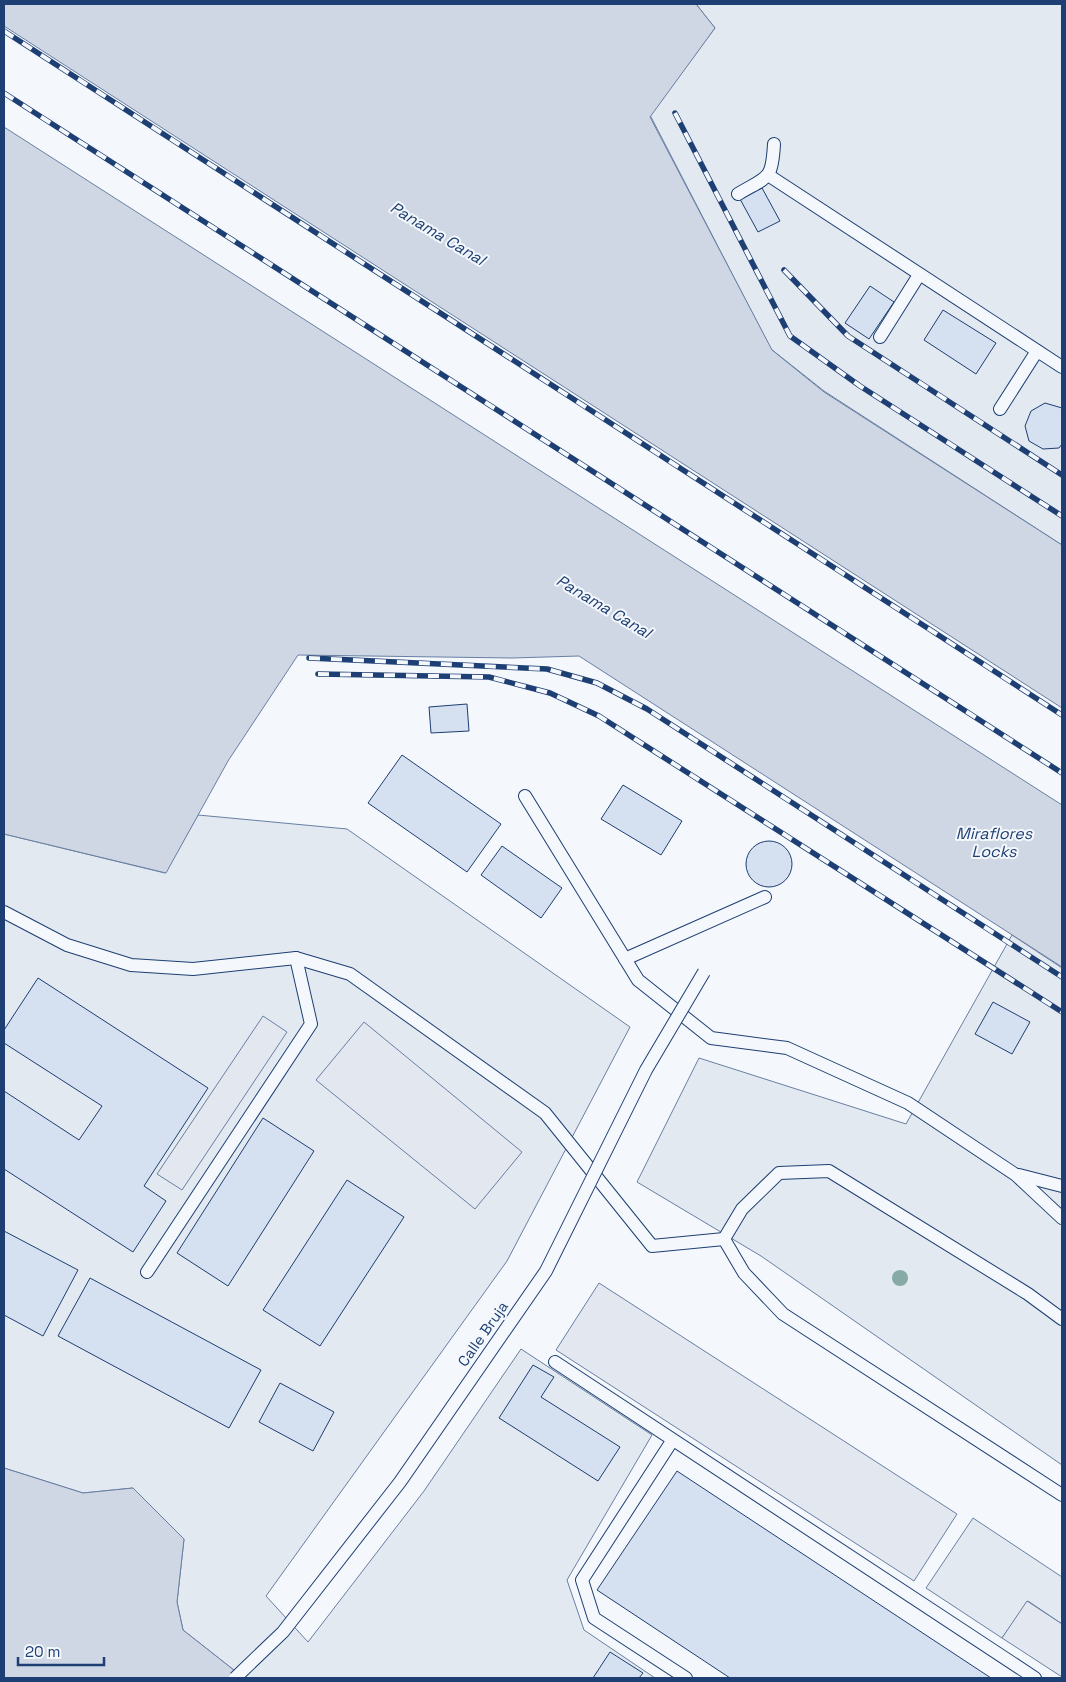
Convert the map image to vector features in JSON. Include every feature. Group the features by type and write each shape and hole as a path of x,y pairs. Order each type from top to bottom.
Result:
{"lane":[{"path":"738,194 768,176 773,168 774,144"},
{"path":"768,176 1062,367"},
{"path":"880,337 919,275"},
{"path":"1000,410 1037,350"},
{"path":"525,796 638,980 711,1038 787,1048 908,1103 1016,1175 1062,1218"},
{"path":"624,959 765,897"},
{"path":"4,912 67,945 131,965 193,968 296,958 350,974 545,1113 652,1246 724,1239"},
{"path":"147,1272 311,1024 296,958"},
{"name":"Calle Bruja","path":"235,1678 283,1632 400,1482 546,1271 646,1070 704,972"},
{"path":"724,1239 742,1209 779,1173 829,1171 1028,1294 1062,1319"},
{"path":"1016,1175 1062,1186"},
{"path":"724,1239 744,1273 783,1314 1062,1495"},
{"path":"555,1362 672,1441 1036,1678"},
{"path":"672,1441 582,1580 594,1618 686,1678"}],"shaded area":[{"path":"696,4 1062,4 1062,545 824,391 771,349 650,115 715,28"},
{"path":"198,815 347,829 630,1027 507,1261 266,1596 308,1642 424,1491 521,1349 652,1435 567,1580 584,1630 655,1678 244,1678 183,1630 177,1602 184,1539 133,1488 83,1493 4,1468 4,834 165,873"},
{"path":"1012,935 1062,968 1062,1465 761,1256 637,1182 699,1058 906,1124"},
{"path":"263,1016 287,1032 182,1190 157,1174"},
{"path":"364,1022 522,1152 475,1209 316,1080"},
{"path":"599,1283 957,1514 914,1581 556,1350"},
{"path":"973,1518 1062,1577 1062,1624 1028,1601 1002,1638 926,1588"},
{"path":"1027,1601 1062,1624 1062,1677 1002,1638"}],"water":[{"name":"Panama Canal","path":"4,4 696,4 715,28 650,117 772,350 824,392 1062,545 1062,708 4,26"},
{"path":"4,127 1062,805 1062,967 579,656 512,658 298,655 228,761 166,873 4,834"},
{"path":"4,1468 83,1493 133,1488 184,1539 177,1602 183,1630 244,1678 4,1678"}],"building":[{"path":"762,188 780,221 758,232 740,199"},
{"path":"870,286 894,302 869,339 845,323"},
{"path":"943,310 996,343 976,374 924,340"},
{"path":"1045,403 1062,408 1062,444 1059,448 1043,449 1029,441 1025,426 1031,411"},
{"path":"467,704 469,731 431,733 429,707"},
{"path":"402,755 501,824 467,872 368,803"},
{"path":"623,785 682,821 661,855 601,819"},
{"path":"769,841 782,845 788,851 792,864 788,877 782,883 769,887 756,883 750,877 746,864 750,851 756,845"},
{"path":"502,846 562,888 541,918 481,875"},
{"path":"38,978 208,1088 144,1186 166,1201 133,1252 4,1169 4,1091 79,1140 102,1106 4,1043 4,1030"},
{"path":"993,1002 1030,1022 1012,1054 975,1034"},
{"path":"263,1118 314,1151 228,1286 177,1253"},
{"path":"347,1180 404,1217 320,1346 263,1310"},
{"path":"4,1231 78,1270 43,1336 4,1315"},
{"path":"90,1278 261,1370 229,1428 58,1336"},
{"path":"533,1365 554,1377 541,1397 620,1447 598,1481 499,1418"},
{"path":"280,1383 334,1412 313,1451 259,1422"},
{"path":"677,1471 991,1678 730,1678 597,1590"},
{"path":"610,1652 643,1673 639,1678 593,1678"}],"railway":[{"path":"4,31 1062,715"},
{"path":"4,93 1062,773"},
{"path":"675,113 790,336 860,386 1062,516"},
{"path":"784,270 848,336 1062,475"},
{"path":"309,658 547,669 597,683 647,709 1062,977"},
{"path":"318,674 489,677 550,693 599,716 1062,1012"}],"water label":[{"name":"Miraflores Locks","path":"994,842"}]}
